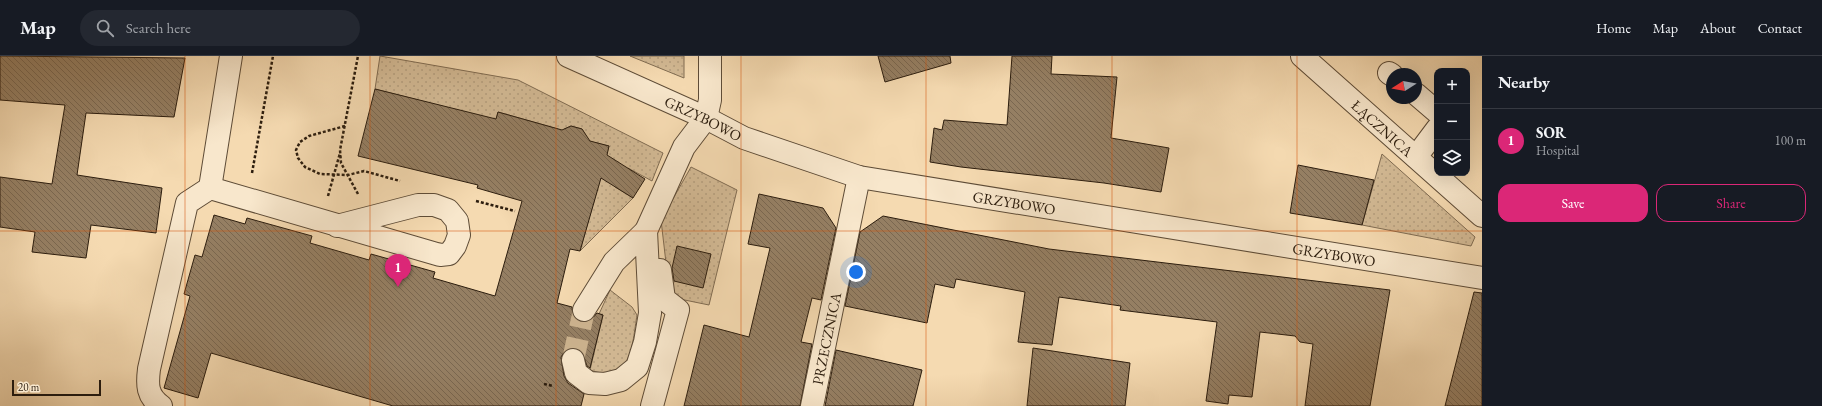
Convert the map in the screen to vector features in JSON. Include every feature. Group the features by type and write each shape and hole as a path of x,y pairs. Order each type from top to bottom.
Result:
{"street":[{"path":"161,406 156,402 147,387 151,361 187,203 210,188 231,56"},
{"name":"GRZYBOWO","path":"568,56 706,118 744,138 859,177 1482,278"},
{"path":"584,310 614,262 649,224 684,147 706,118 710,100 710,56"},
{"name":"ŁĄCZNICA","path":"1302,56 1482,216"},
{"path":"1422,99 1434,109"},
{"path":"1416,157 1434,133"},
{"name":"PRZECZNICA","path":"812,406 859,177"},
{"path":"210,188 329,224 440,255 448,254 455,246 459,235 457,221 448,210 434,204 418,205 370,217 329,224"},
{"path":"573,360 576,373 589,383 605,384 621,380 637,367 645,342 650,313 649,224"},
{"path":"649,224 664,298 678,310 652,406"}],"path":[{"path":"248,199 273,56"},
{"path":"329,224 334,174 345,126 358,56"},
{"path":"345,126 309,136 300,142 296,150 298,158 305,167 320,174 348,175"},
{"path":"340,150 341,163 370,217"}],"shaded area":[{"path":"380,56 518,80 663,153 652,181 628,168 615,187 633,198 580,251 609,146 584,140 585,134 582,129 571,126 564,129 563,133 558,129 498,112 496,120 375,89"},
{"path":"630,56 684,56 684,78"},
{"path":"1382,154 1475,237 1471,246 1362,225"},
{"path":"691,167 737,190 709,305 670,297 661,220"},
{"path":"610,290 632,307 637,315 631,350 627,359 622,367 614,372 604,373 590,370 603,315 599,314"}],"building":[{"path":"0,56 185,58 174,117 86,113 77,175 162,188 156,233 91,225 86,258 32,252 35,232 0,227 0,177 52,184 65,105 0,100"},
{"path":"878,56 950,56 951,63 885,82"},
{"path":"1012,56 1052,56 1051,74 1117,77 1111,138 1169,148 1161,192 1104,183 961,167 930,162 934,128 942,130 944,120 1007,125"},
{"path":"375,89 496,119 498,112 562,130 571,126 582,129 590,141 609,146 607,155 645,179 633,198 601,178 580,251 570,249 557,303 572,307 573,316 577,320 583,322 590,321 597,313 603,315 590,368 587,366 582,352 577,348 571,348 565,351 561,357 564,376 568,383 584,394 581,406 393,406 211,353 198,398 164,388 190,296 184,294 195,255 202,257 214,215 245,224 247,218 312,236 310,243 369,260 371,254 435,272 433,278 495,296 522,201 477,188 478,185 358,156"},
{"path":"1298,165 1374,180 1362,225 1290,213"},
{"path":"759,194 823,208 836,228 821,300 812,298 801,342 812,344 800,406 684,406 704,325 749,337 770,248 748,244"},
{"path":"883,216 1049,249 1390,290 1370,406 1305,406 1313,344 1300,342 1295,336 1260,332 1252,397 1229,395 1228,404 1206,401 1217,322 1120,310 1121,306 1059,297 1052,345 1018,342 1025,292 956,279 954,288 935,284 927,323 845,306 860,232"},
{"path":"677,246 711,254 703,288 674,281 672,268"},
{"path":"1474,292 1482,293 1482,406 1445,406"},
{"path":"1033,348 1130,363 1125,406 1027,406"},
{"path":"836,350 922,370 913,406 825,406"}],"tunnel":[{"path":"573,360 584,310"}],"place":[{"name":"SOR","path":"398,287"}]}
